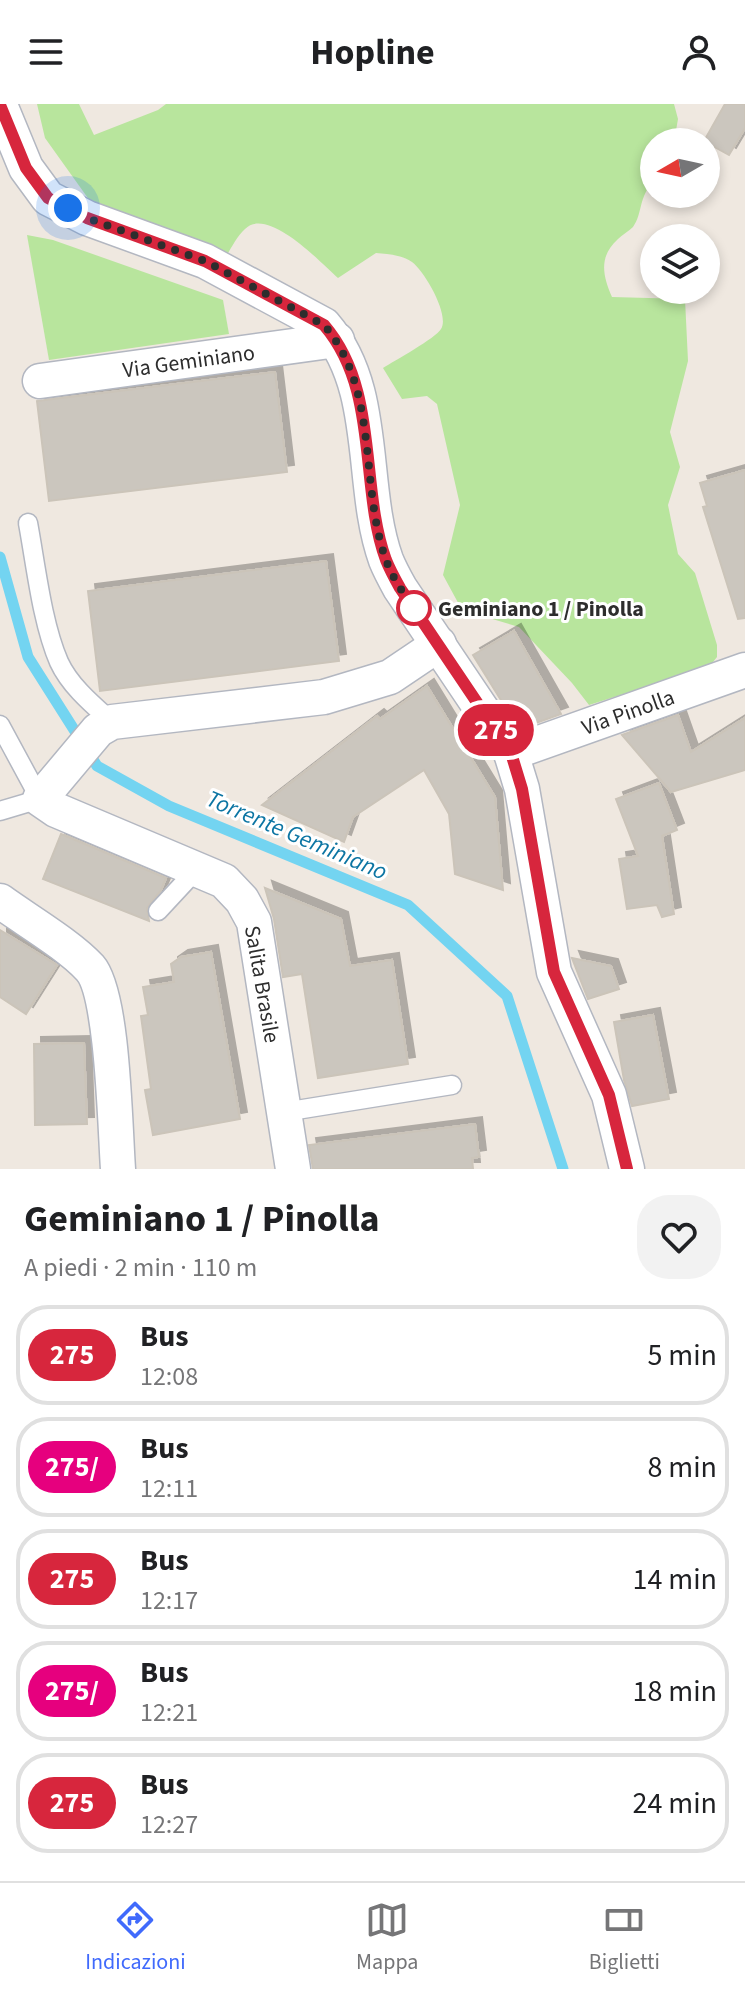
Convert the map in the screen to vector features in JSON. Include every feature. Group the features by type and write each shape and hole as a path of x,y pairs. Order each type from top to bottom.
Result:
{"street":[{"path":"0,105 13,172 48,198 87,218 205,261 314,319 337,340 349,365 363,415 379,532 386,560 400,588 511,753 522,789 554,972 609,1095 627,1169"},
{"name":"Via Geminiano","path":"40,381 337,340"},
{"path":"44,792 105,726 324,697 390,677 439,644"},
{"name":"Via Pinolla","path":"511,753 745,670"},
{"name":"Salita Brasile","path":"44,792 56,810 224,881 249,909 254,922 293,1169"},
{"path":"0,901 80,959 98,979 106,1008 118,1169"}],"lane":[{"path":"28,523 45,614 59,663 105,726"},
{"path":"0,725 44,792 0,811"},
{"path":"158,911 197,869"},
{"path":"284,1112 452,1085"}],"green space":[{"path":"37,104 79,104 94,135 166,104 674,104 678,119 676,128 640,128 640,208 633,227 607,253 604,267 612,297 640,298 640,304 685,304 688,361 670,432 680,467 668,505 678,554 695,573 717,645 717,657 709,667 589,705 519,627 462,610 443,575 460,505 437,404 427,396 402,399 383,368 431,338 443,323 435,294 412,262 399,256 376,253 338,278 294,239 267,225 255,224 242,232 223,261 90,201 45,138"},
{"path":"27,235 53,240 223,300 229,334 49,360"}],"building":[{"path":"725,104 745,104 745,128 729,155 720,150 720,128 711,128"},
{"path":"275,372 287,472 49,501 37,401"},
{"path":"745,470 745,618 738,619 703,507 707,506 700,483"},
{"path":"326,561 339,661 100,691 88,591"},
{"path":"514,631 561,714 519,729 473,655"},
{"path":"427,686 495,797 503,890 455,874 449,814 424,770 353,817 344,842 262,805 377,716 380,719"},
{"path":"678,715 691,752 745,718 745,770 671,792 622,735"},
{"path":"659,783 677,830 662,836 674,914 662,917 657,905 627,909 619,859 638,856 616,799"},
{"path":"61,834 166,878 147,908 149,921 43,879"},
{"path":"265,888 341,919 350,966 392,960 408,1064 318,1078 302,974 283,977 274,919"},
{"path":"0,930 57,965 26,1014 0,997"},
{"path":"211,952 240,1119 153,1135 145,1090 151,1089 141,1016 148,1015 143,987 174,982 171,964 181,957"},
{"path":"572,958 611,966 619,989 588,999"},
{"path":"653,1015 669,1099 632,1106 614,1022"},
{"path":"84,1043 87,1124 35,1125 34,1044"},
{"path":"475,1124 479,1157 472,1158 473,1169 313,1169 309,1145"}],"waterway":[{"name":"Torrente Geminiano","path":"0,557 28,657 97,766 169,806 408,905 507,996 563,1169"}],"bus line":[{"name":"275","path":"0,105 26,168 48,198 87,218 205,261 324,325 337,340 349,365 363,415 379,532 386,560 400,588 511,753 522,789 554,972 609,1095 627,1169"}],"place":[{"name":"Geminiano 1 / Pinolla","path":"414,608"}],"route":[{"path":"68,208 87,218 205,261 324,325 337,340 349,365 363,415 379,532 386,560 414,608"}]}
